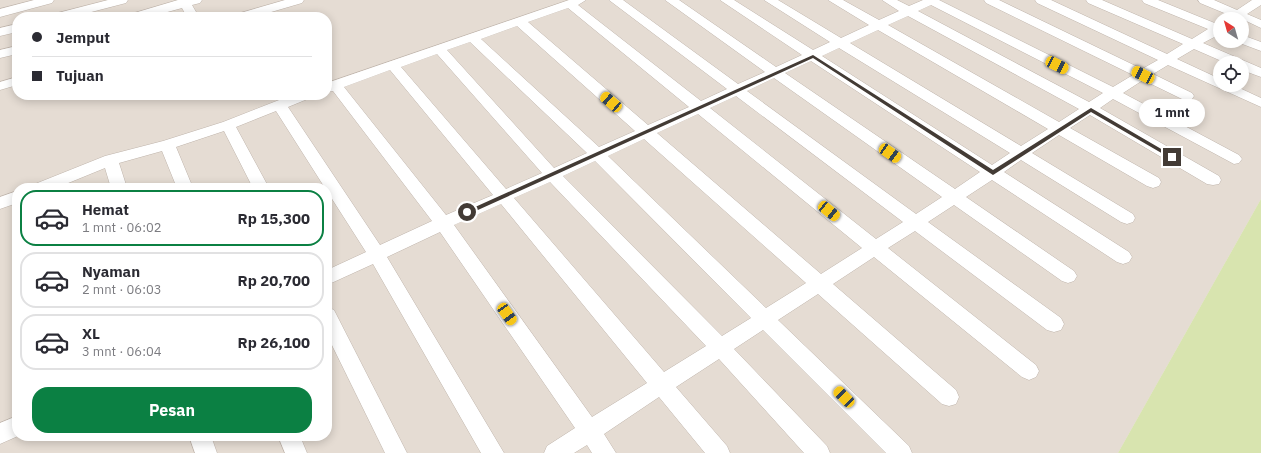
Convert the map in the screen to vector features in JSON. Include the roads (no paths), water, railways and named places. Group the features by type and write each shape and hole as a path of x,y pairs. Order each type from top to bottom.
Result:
{"street":[{"path":"0,12 48,0"},
{"path":"77,12 122,0"},
{"path":"258,12 298,0"},
{"path":"615,0 1054,324"},
{"path":"671,0 1068,276"},
{"path":"726,0 1123,257"},
{"path":"770,0 1127,218"},
{"path":"834,0 1153,182"},
{"path":"888,0 1091,109 1213,180"},
{"path":"332,276 502,196 552,176 597,154 910,12 932,0 1113,94 1234,160"},
{"path":"990,0 1187,96"},
{"path":"1041,0 1213,80"},
{"path":"1092,0 1220,56"},
{"path":"1148,0 1213,27"},
{"path":"1204,0 1226,12"},
{"path":"1242,12 1260,0"},
{"path":"151,12 188,1 191,12"},
{"path":"605,453 443,223 332,86 575,2 700,108 1029,371"},
{"path":"519,21 949,397"},
{"path":"1249,21 1261,24"},
{"path":"0,32 12,29"},
{"path":"555,453 662,386 1113,94 1213,32"},
{"path":"473,38 597,154 901,453"},
{"path":"1249,42 1261,47"},
{"path":"439,49 552,176 721,348 819,453"},
{"path":"0,54 12,51"},
{"path":"393,65 719,453"},
{"path":"1249,68 1261,73"},
{"path":"0,86 12,82"},
{"path":"1238,92 1261,103"},
{"path":"53,183 110,160 167,145 228,125 291,100"},
{"path":"279,104 330,183"},
{"path":"228,125 258,183"},
{"path":"167,145 183,183"},
{"path":"110,160 117,183"},
{"path":"332,186 377,255 493,453"},
{"path":"0,202 12,198"},
{"path":"332,325 396,453"},
{"path":"0,434 12,428"},
{"path":"202,441 206,453"},
{"path":"291,441 296,453"}]}
